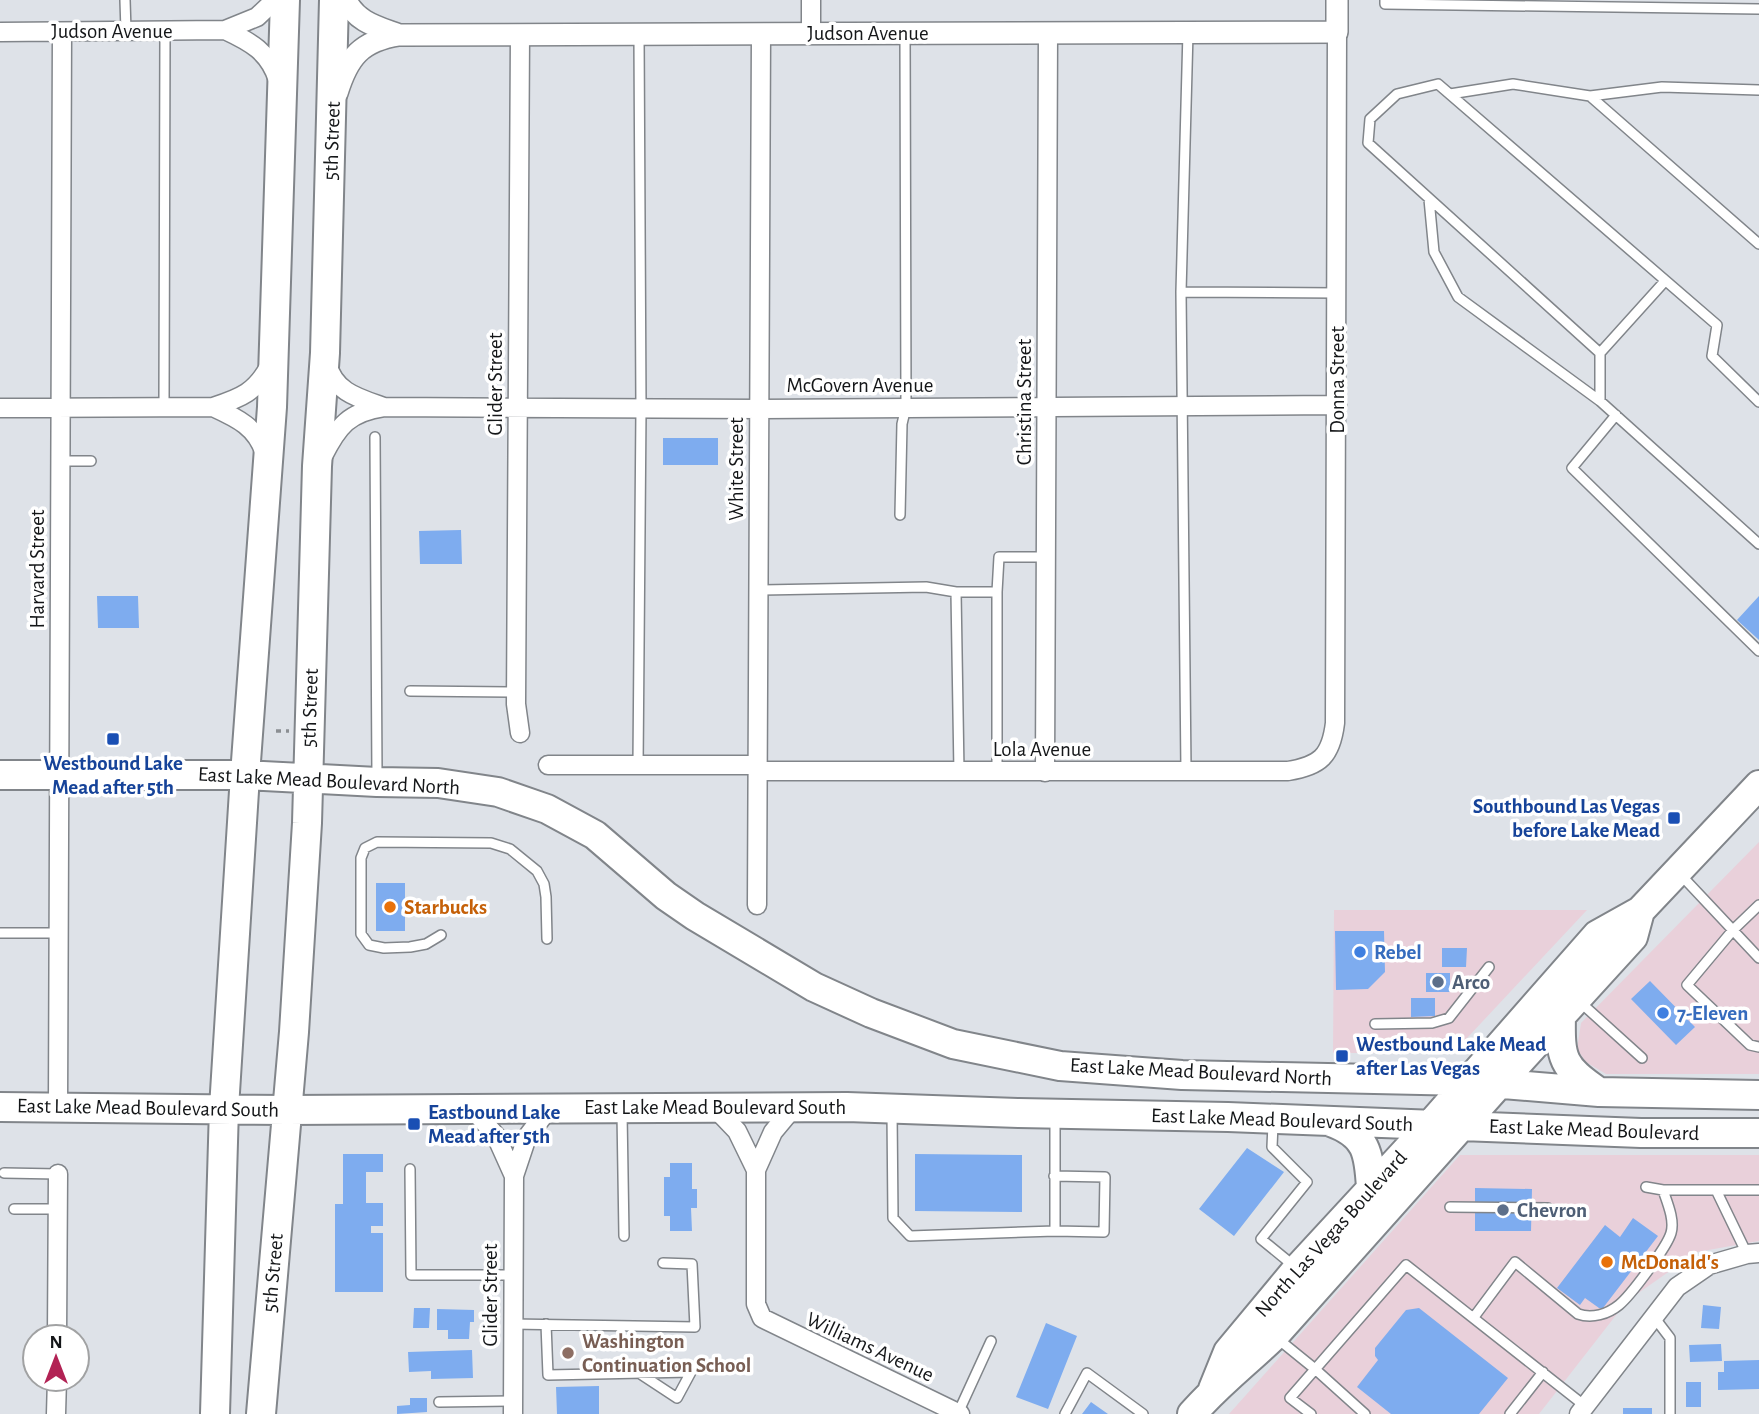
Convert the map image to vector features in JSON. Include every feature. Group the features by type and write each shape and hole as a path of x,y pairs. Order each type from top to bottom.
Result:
{"main road":[{"path":"215,1414 224,1108 274,356 285,0"},
{"name":"5th Street","path":"261,1414 287,1110 308,779 317,467 325,353 334,0"},
{"name":"East Lake Mead Boulevard North","path":"0,775 245,775 438,783 498,792 547,809 595,835 666,896 814,987 871,1013 953,1044 1060,1066 1182,1075 1467,1081"},
{"name":"North Las Vegas Boulevard","path":"1204,1404 1228,1352 1297,1269 1430,1125 1597,935 1640,911 1759,785"},
{"name":"North Las Vegas Boulevard","path":"1204,1404 1273,1336 1633,937 1640,911"},
{"path":"1569,1007 1560,1046 1565,1060 1579,1078 1599,1092"},
{"name":"East Lake Mead Boulevard","path":"1467,1081 1599,1092 1759,1095"},
{"name":"East Lake Mead Boulevard South","path":"0,1107 287,1110 550,1107 892,1108 1430,1125"},
{"path":"1328,1121 1350,1128 1359,1138 1369,1161 1371,1188"},
{"name":"East Lake Mead Boulevard","path":"1430,1125 1641,1133 1759,1133"}],"street":[{"name":"Judson Avenue","path":"0,32 225,30 257,18 275,0"},
{"name":"Judson Avenue","path":"346,0 352,11 365,22 399,35"},
{"path":"811,0 811,33"},
{"name":"Donna Street","path":"1323,758 1333,742 1335,723 1337,0"},
{"name":"Judson Avenue","path":"225,30 248,41 266,55 275,71 283,96"},
{"name":"Harvard Street","path":"58,1107 62,32"},
{"name":"Judson Avenue","path":"333,108 348,63 354,56 371,43 399,35 1337,32"},
{"name":"Christina Street","path":"1045,772 1048,33"},
{"name":"White Street","path":"757,905 761,34"},
{"name":"Glider Street","path":"520,35 516,692 520,733"},
{"name":"McGovern Avenue","path":"325,353 331,376 342,390 384,407"},
{"path":"0,408 213,407 253,389 262,379 274,356"},
{"name":"McGovern Avenue","path":"317,467 333,436 345,422 360,412 384,407 759,409 1337,405"},
{"path":"213,407 238,418 250,427 264,448 268,463"},
{"name":"Lola Avenue","path":"548,765 959,772 1186,772 1288,771 1309,768 1323,758"},
{"name":"Glider Street","path":"513,1407 514,1176 527,1137 550,1107"},
{"name":"Glider Street","path":"472,1108 496,1136 514,1176"},
{"path":"715,1108 737,1130 756,1170"},
{"path":"756,1170 773,1132 793,1108"},
{"name":"Williams Avenue","path":"756,1170 756,1304 762,1318 959,1413"},
{"path":"57,1323 58,1174"},
{"path":"1582,1410 1677,1287 1709,1265 1753,1254"},
{"path":"56,1414 57,1393"}],"lane":[{"path":"125,0 125,31"},
{"path":"1385,0 1385,5 1759,9"},
{"path":"164,31 164,407"},
{"path":"1186,772 1181,292 1188,32"},
{"path":"900,514 902,424 906,407 905,33"},
{"path":"638,765 641,409 639,34"},
{"path":"1600,353 1368,144 1370,119 1397,94 1438,83 1717,326 1712,356 1759,402"},
{"path":"1450,94 1513,83 1590,96 1662,87 1759,90"},
{"path":"1590,96 1759,244"},
{"path":"1429,199 1434,252 1458,298 1600,401 1759,544"},
{"path":"1600,401 1600,353 1665,281"},
{"path":"1181,292 1337,293"},
{"path":"1616,415 1572,468 1759,651"},
{"path":"375,437 377,782"},
{"path":"61,461 91,461"},
{"path":"997,772 999,557 1046,557"},
{"path":"758,590 926,587 956,592 997,592"},
{"path":"956,592 959,772"},
{"path":"410,691 516,692"},
{"path":"441,935 426,944 410,947 384,948 369,945 361,934 361,858 365,848 377,842 491,844 510,849 537,871 544,884 547,939"},
{"path":"1676,870 1759,958"},
{"path":"1759,905 1733,930 1687,985 1750,1045 1759,1047"},
{"path":"0,933 59,933"},
{"path":"1375,1024 1432,1023 1449,1018 1489,967"},
{"path":"1569,1007 1642,1058"},
{"path":"622,1108 624,1236"},
{"path":"892,1108 893,1217 910,1236 1104,1232 1105,1177 1054,1176"},
{"path":"1055,1114 1055,1231"},
{"path":"1273,1118 1272,1147 1307,1182 1261,1239 1297,1269"},
{"path":"410,1169 411,1275 513,1275"},
{"path":"4,1173 58,1174"},
{"path":"1646,1188 1759,1190"},
{"path":"1474,1317 1515,1262 1578,1314 1603,1314 1620,1304 1658,1255 1671,1233 1672,1225 1663,1190"},
{"path":"1716,1190 1753,1254"},
{"path":"1450,1207 1548,1208"},
{"path":"14,1209 57,1209"},
{"path":"512,1324 695,1327 692,1264 663,1263"},
{"path":"1311,1414 1290,1398 1406,1265 1544,1372 1582,1410"},
{"path":"1654,1317 1670,1338 1670,1414"},
{"path":"546,1324 548,1374 691,1372 677,1398 639,1373"},
{"path":"1273,1336 1365,1414"},
{"path":"959,1413 991,1341"},
{"path":"1510,1414 1544,1372"},
{"path":"1065,1414 1087,1373 1143,1414"},
{"path":"439,1402 513,1407"}],"path":[{"path":"276,731 291,731"}],"shaded area":[{"path":"1759,842 1759,1074 1606,1074 1586,1062 1577,1049 1581,1023"},
{"path":"1334,910 1587,910 1453,1053 1333,1053"},
{"path":"1460,1155 1759,1155 1759,1241 1697,1252 1627,1301 1539,1414 1229,1414"}],"building":[{"path":"663,438 718,438 718,465 663,465"},
{"path":"461,530 462,564 420,564 419,531"},
{"path":"97,596 138,596 139,628 98,628"},
{"path":"1759,596 1759,640 1737,620"},
{"name":"Starbucks","path":"376,883 405,883 405,931 376,931"},
{"name":"Rebel","path":"1335,931 1384,931 1385,972 1368,989 1336,990"},
{"path":"1442,948 1467,948 1466,967 1442,967"},
{"path":"1426,973 1450,973 1450,992 1426,992"},
{"name":"7-Eleven","path":"1650,981 1695,1027 1676,1045 1631,999"},
{"path":"1411,998 1435,998 1435,1016 1411,1017"},
{"path":"1247,1148 1284,1172 1234,1236 1199,1209"},
{"path":"343,1154 383,1154 383,1172 366,1172 366,1203 383,1203 383,1226 371,1226 371,1233 383,1233 383,1292 335,1292 335,1204 343,1204"},
{"path":"915,1154 1022,1155 1022,1212 915,1211"},
{"path":"670,1163 692,1163 692,1189 697,1189 697,1208 691,1208 692,1231 670,1231 670,1216 664,1216 664,1177 670,1177"},
{"path":"1475,1188 1532,1189 1531,1231 1475,1231"},
{"name":"McDonald's","path":"1633,1218 1658,1236 1603,1308 1585,1298 1580,1305 1557,1288 1605,1225 1620,1237"},
{"path":"1703,1305 1721,1307 1719,1329 1701,1328"},
{"path":"414,1308 430,1308 429,1328 413,1328"},
{"path":"1419,1308 1508,1378 1479,1414 1391,1414 1357,1387 1378,1360 1375,1348 1406,1310"},
{"path":"437,1309 474,1310 469,1339 448,1339 448,1330 437,1330"},
{"path":"1046,1323 1077,1336 1048,1409 1016,1397"},
{"path":"1721,1344 1722,1361 1690,1362 1689,1345"},
{"path":"472,1350 473,1378 431,1379 431,1371 409,1372 408,1352"},
{"path":"1759,1360 1759,1389 1718,1390 1718,1372 1724,1372 1724,1361"},
{"path":"1686,1382 1701,1382 1701,1407 1686,1407"},
{"path":"599,1386 599,1414 557,1414 556,1387"},
{"path":"410,1398 427,1398 427,1412 397,1414 397,1406 410,1405"},
{"path":"1091,1402 1108,1414 1082,1414"},
{"path":"1623,1408 1652,1408 1652,1414 1623,1414"}],"place":[{"name":"Westbound Lake Mead after 5th","path":"113,739"},
{"name":"Southbound Las Vegas before Lake Mead","path":"1674,818"},
{"name":"Starbucks","path":"390,907"},
{"name":"Rebel","path":"1360,952"},
{"name":"Arco","path":"1438,982"},
{"name":"7-Eleven","path":"1663,1013"},
{"name":"Westbound Lake Mead after Las Vegas","path":"1342,1056"},
{"name":"Eastbound Lake Mead after 5th","path":"414,1124"},
{"name":"Chevron","path":"1503,1210"},
{"name":"McDonald's","path":"1607,1262"},
{"name":"Washington Continuation School","path":"568,1353"}]}
